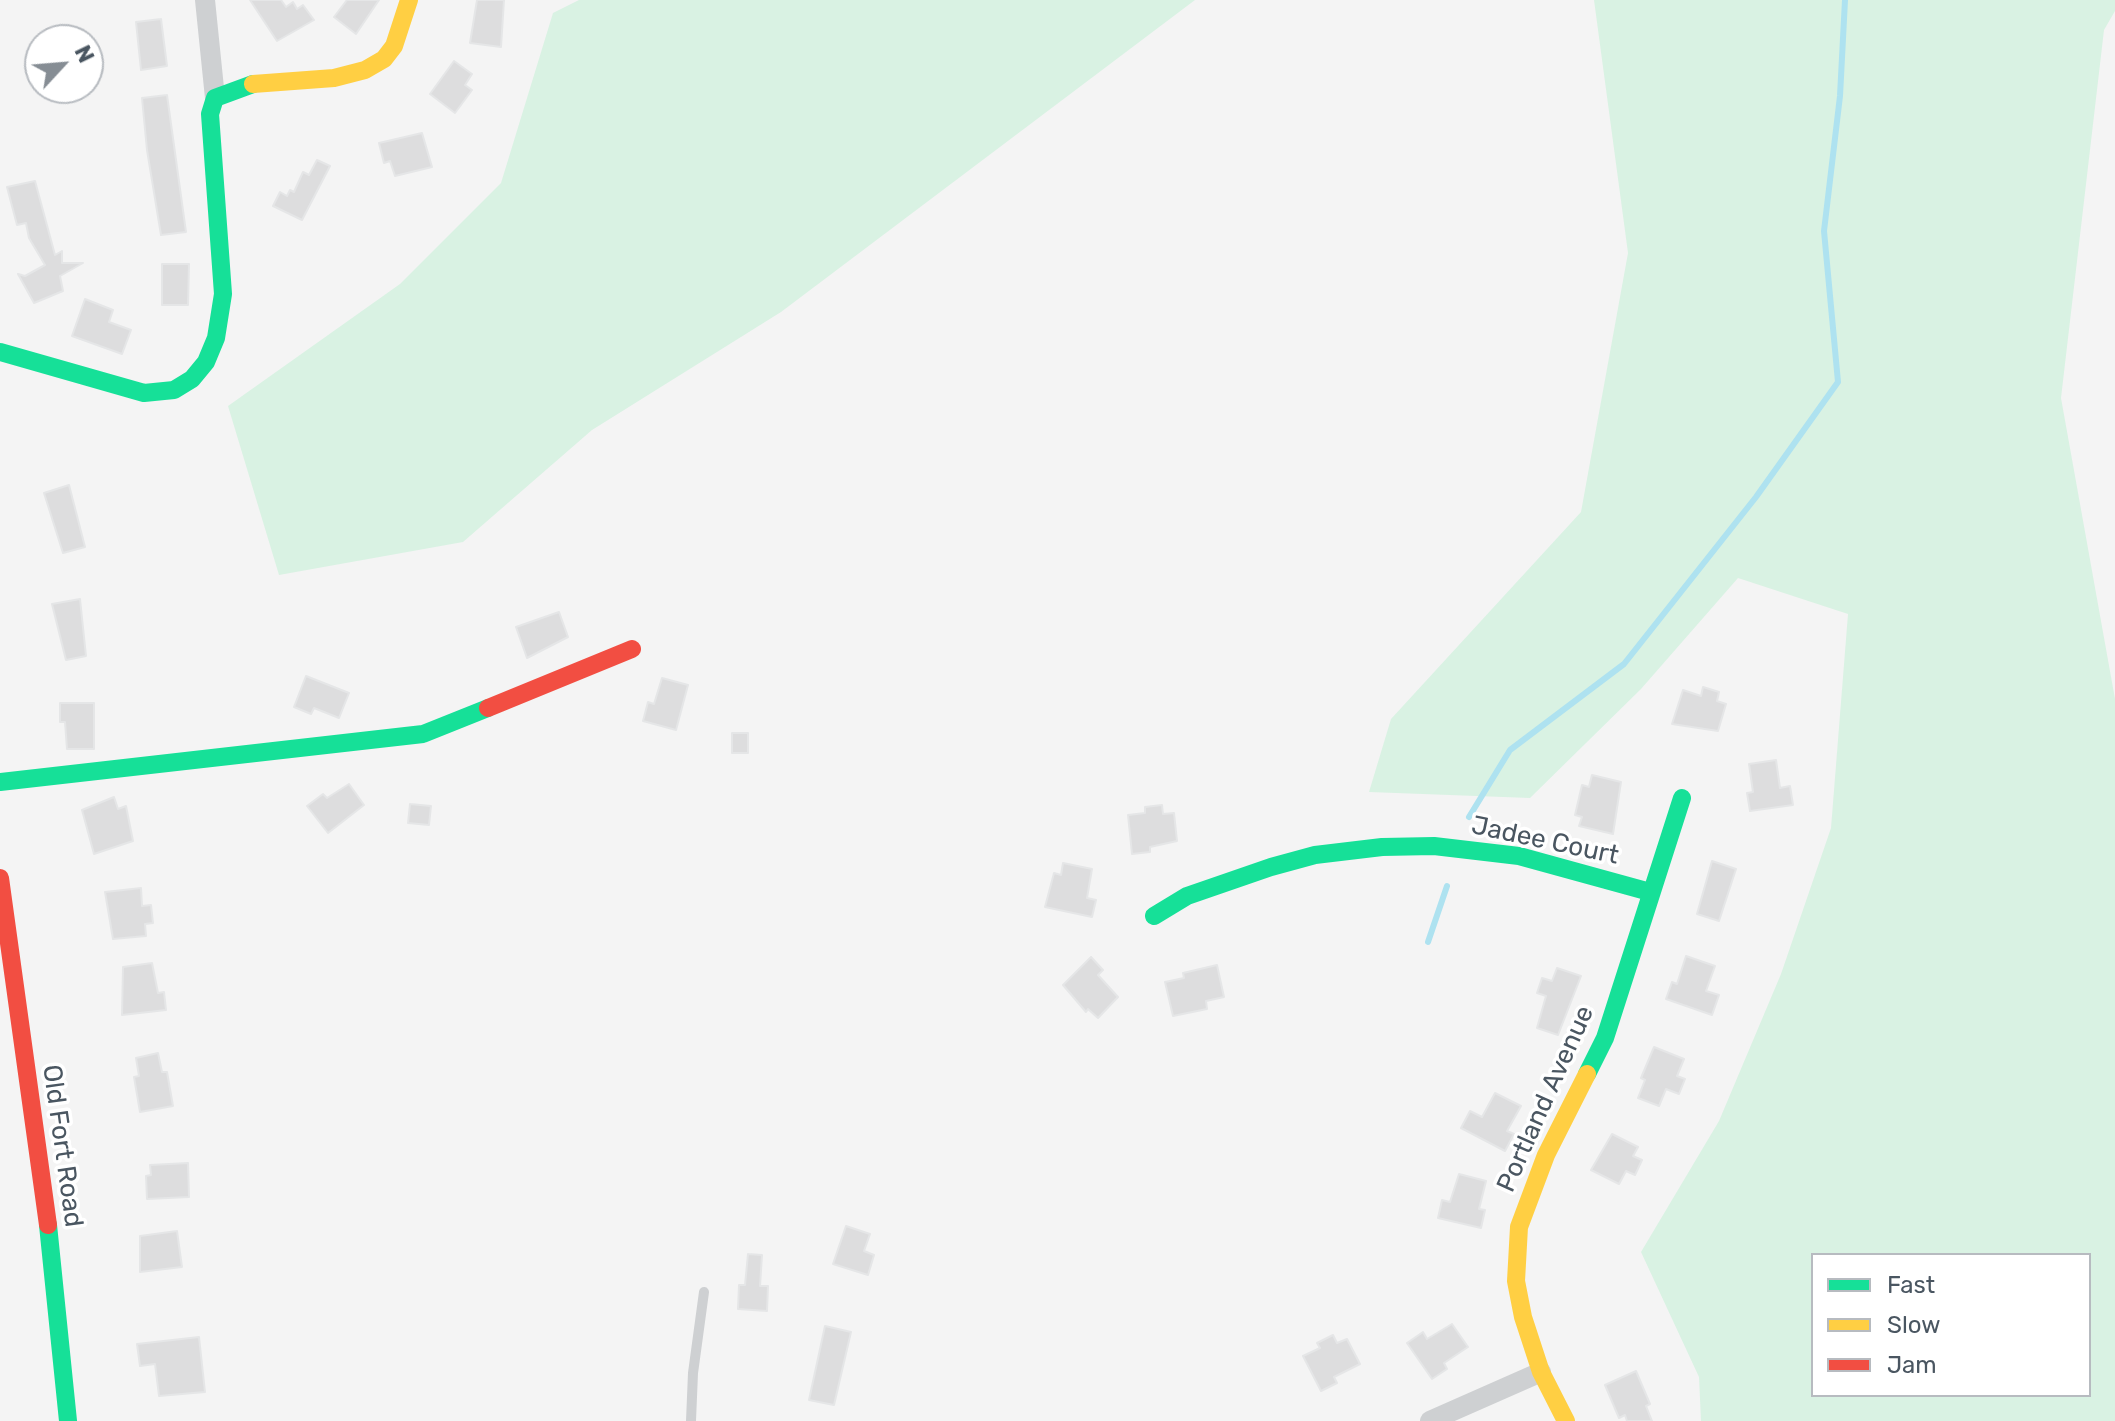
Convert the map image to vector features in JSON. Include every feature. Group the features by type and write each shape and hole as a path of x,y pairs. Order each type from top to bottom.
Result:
{"street":[{"path":"0,352 144,393 174,390 192,379 206,362 216,338 223,294 220,217 211,143 210,114 215,98 205,0"},
{"path":"215,98 246,85 334,78 365,70 384,59 394,46 409,0"},
{"path":"0,782 423,734 632,649"},
{"name":"Portland Avenue","path":"1566,1421 1541,1372 1516,1281 1519,1227 1546,1155 1605,1038 1682,798"},
{"name":"Jadee Court","path":"1154,916 1187,896 1271,867 1315,855 1382,847 1434,846 1519,856 1650,892"},
{"name":"Old Fort Road","path":"0,878 47,1220 68,1421"},
{"path":"1430,1421 1541,1372"}],"lane":[{"path":"691,1421 693,1373 704,1292"}],"green space":[{"path":"579,0 1195,0 781,312 592,430 463,542 279,575 228,406 400,284 501,183 553,13"},
{"path":"1594,0 2115,0 2115,11 2104,30 2061,398 2115,699 2115,1421 1701,1421 1699,1377 1641,1252 1719,1121 1781,974 1831,828 1848,614 1738,578 1641,689 1530,798 1369,792 1391,719 1581,512 1628,253"}],"building":[{"path":"250,0 281,0 286,7 293,2 297,9 303,5 314,20 277,41"},
{"path":"347,0 379,0 356,34 334,17"},
{"path":"477,0 504,0 501,47 470,43"},
{"path":"161,19 167,66 141,70 136,22"},
{"path":"454,61 472,74 465,85 472,90 455,113 430,94"},
{"path":"167,95 186,232 161,235 142,98"},
{"path":"422,133 432,167 395,176 390,161 384,163 379,143"},
{"path":"317,160 330,166 302,220 273,206 280,192 287,196 290,190 294,192 303,172 309,175"},
{"path":"35,181 55,255 62,251 62,263 83,263 60,276 63,291 34,303 18,274 25,276 45,265 29,238 26,223 17,225 7,187"},
{"path":"162,264 189,264 188,305 162,305"},
{"path":"85,299 113,310 109,322 131,330 122,354 72,336"},
{"path":"69,485 85,547 63,553 44,493"},
{"path":"80,599 86,656 66,660 52,604"},
{"path":"559,612 568,637 527,658 516,627"},
{"path":"306,676 349,693 339,718 314,708 311,714 294,707"},
{"path":"662,678 688,685 676,730 643,721 648,702 654,704"},
{"path":"1703,687 1719,692 1717,701 1726,704 1718,731 1672,724 1683,690 1701,696"},
{"path":"60,703 94,703 94,749 67,749 65,722 60,722"},
{"path":"732,733 748,733 748,753 732,753"},
{"path":"1776,760 1780,788 1790,786 1793,805 1750,811 1747,793 1753,792 1749,764"},
{"path":"1592,775 1621,782 1613,834 1579,826 1582,817 1575,815 1582,785 1589,787"},
{"path":"349,784 364,805 328,833 307,806 323,794 327,798"},
{"path":"114,797 118,809 126,806 133,841 94,854 82,810"},
{"path":"410,804 431,806 429,825 408,823"},
{"path":"1162,805 1163,814 1174,813 1177,841 1150,847 1150,852 1132,854 1128,815 1145,813 1145,807"},
{"path":"1712,861 1736,869 1719,921 1697,914"},
{"path":"1063,863 1092,869 1087,898 1096,900 1092,917 1045,907 1054,873 1061,875"},
{"path":"141,888 142,906 151,905 153,923 145,924 146,936 113,939 105,892"},
{"path":"1686,956 1715,966 1706,991 1719,995 1712,1015 1666,999 1672,982 1677,984"},
{"path":"1091,957 1103,970 1098,975 1118,997 1098,1018 1088,1009 1086,1012 1063,985"},
{"path":"152,963 158,993 164,992 166,1010 122,1015 123,967"},
{"path":"1217,965 1224,997 1206,1001 1207,1009 1173,1016 1165,982 1184,978 1183,973"},
{"path":"1557,968 1581,976 1558,1035 1537,1028 1546,996 1537,993 1542,978 1552,981"},
{"path":"1654,1047 1684,1059 1677,1076 1685,1079 1679,1094 1666,1089 1659,1106 1638,1098 1645,1080 1641,1078"},
{"path":"158,1053 162,1072 167,1072 173,1106 140,1112 134,1077 139,1076 136,1058"},
{"path":"1495,1093 1521,1106 1507,1131 1514,1134 1505,1151 1461,1128 1470,1111 1482,1117"},
{"path":"1612,1134 1638,1147 1633,1156 1642,1160 1635,1175 1626,1171 1619,1184 1591,1170"},
{"path":"188,1163 189,1197 147,1199 146,1176 151,1175 150,1165"},
{"path":"1459,1174 1486,1181 1479,1209 1485,1210 1481,1228 1438,1218 1442,1200 1450,1202"},
{"path":"846,1226 870,1234 864,1251 874,1255 868,1275 833,1264"},
{"path":"177,1231 182,1267 140,1272 140,1236"},
{"path":"748,1254 762,1255 760,1286 768,1286 767,1311 738,1309 739,1285 745,1285"},
{"path":"1452,1324 1468,1347 1444,1363 1447,1369 1432,1379 1407,1343 1423,1332 1427,1339"},
{"path":"825,1326 851,1332 834,1405 809,1400"},
{"path":"1333,1335 1337,1343 1347,1339 1360,1364 1334,1377 1337,1383 1321,1391 1303,1356 1320,1348 1317,1343"},
{"path":"199,1337 205,1392 159,1396 155,1364 140,1366 137,1344"},
{"path":"1636,1371 1650,1404 1646,1406 1652,1421 1627,1421 1625,1415 1619,1418 1605,1385"}],"waterway":[{"path":"1469,817 1510,750 1624,664 1756,497 1838,382 1824,231 1840,96 1845,0"},
{"path":"1428,942 1447,886"}],"traffic: fast":[{"path":"0,352 144,393 174,390 192,379 206,362 216,338 223,294 210,114 215,98 253,84"},
{"path":"0,782 423,734 488,708"},
{"path":"1587,1074 1605,1038 1682,798"},
{"path":"1154,916 1187,896 1271,867 1315,855 1382,847 1434,846 1519,856 1650,892"},
{"path":"48,1225 68,1421"}],"traffic: slow":[{"path":"253,84 334,78 365,70 384,59 394,46 409,0"},
{"path":"1566,1421 1541,1372 1523,1317 1516,1281 1519,1227 1546,1155 1587,1074"}],"traffic: jam":[{"path":"488,708 632,649"},
{"path":"0,878 48,1225"}]}
